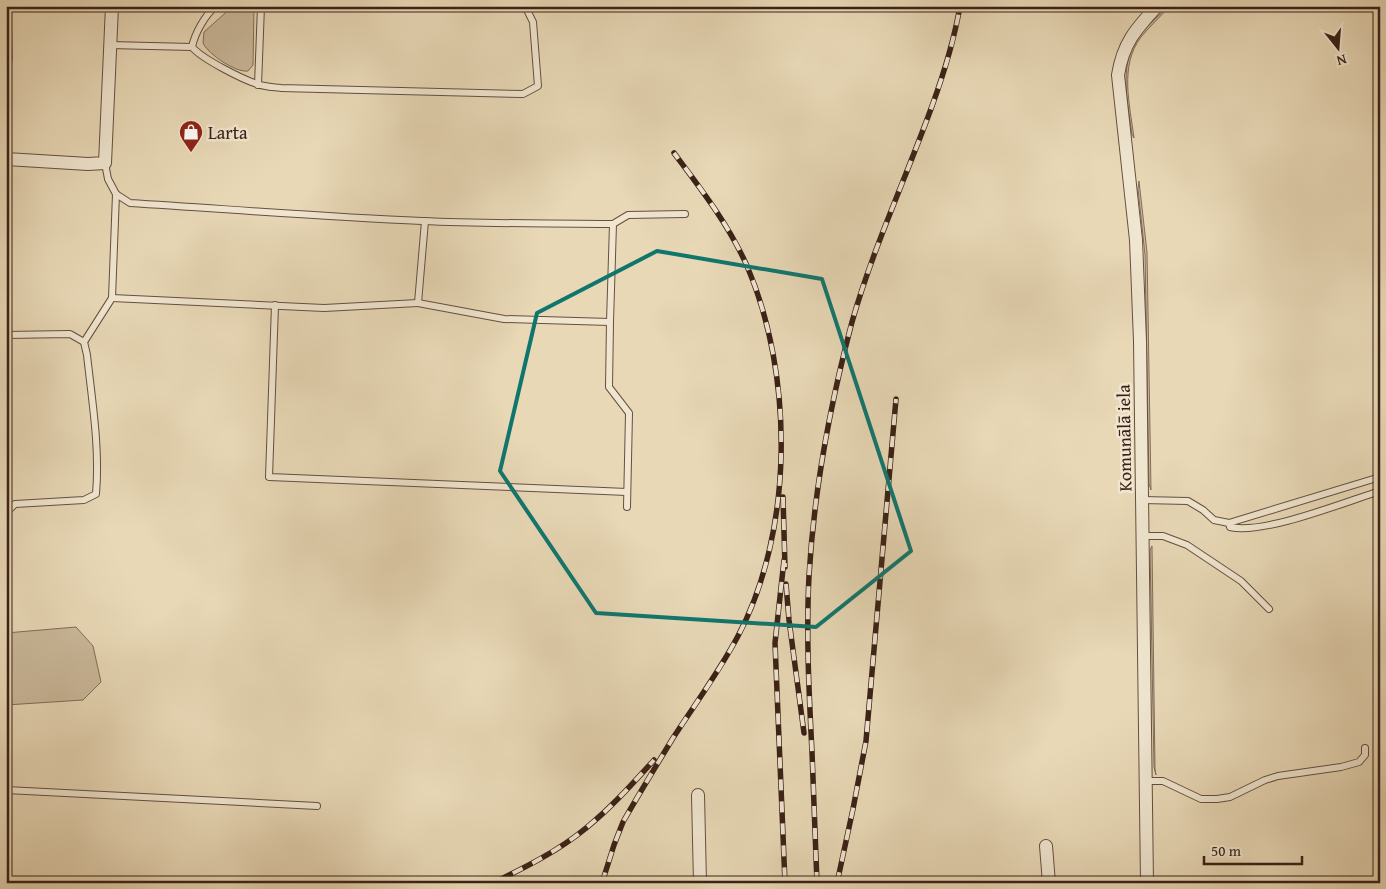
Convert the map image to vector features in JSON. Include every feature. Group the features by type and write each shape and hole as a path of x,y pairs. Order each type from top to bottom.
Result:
{"street":[{"path":"6,159 88,164 105,163 112,6"},
{"name":"Komunālā iela","path":"1147,883 1140,341 1136,240 1118,75 1120,59 1127,42 1136,28 1158,6"},
{"path":"698,795 700,883"},
{"path":"1046,846 1049,883"}],"lane":[{"path":"6,75 9,58 7,6"},
{"path":"192,47 209,12 216,6"},
{"path":"258,85 261,6"},
{"path":"110,45 192,47 198,53 238,76 258,85 281,88 523,94 538,86 533,22 525,6"},
{"path":"105,163 108,179 116,194 130,203 425,221 613,224 628,215 685,214"},
{"path":"6,522 8,512 15,504 84,500 96,494 97,450 84,342 112,298 116,194"},
{"path":"418,303 425,221"},
{"path":"613,224 609,387 629,413 627,507"},
{"path":"112,298 324,308 418,303 504,319 610,322"},
{"path":"275,305 270,478 627,492"},
{"path":"6,335 70,334 84,342"},
{"path":"1142,500 1188,501 1203,510 1214,520 1229,523 1380,477"},
{"path":"1229,523 1230,527 1236,529 1254,528 1282,522 1380,491"},
{"path":"1143,536 1163,536 1187,546 1240,581 1269,609"},
{"path":"1146,781 1162,781 1201,799 1218,800 1230,797 1265,780 1278,776 1331,769 1359,762 1365,755 1365,748"},
{"path":"6,790 317,806"}],"highlighted area":[{"path":"657,251 822,279 911,551 816,627 596,613 500,471 537,313"}],"shaded area":[{"path":"233,6 253,6 254,8 253,65 248,71 237,69 223,62 210,52 203,43 204,32"},
{"path":"1170,6 1141,37 1134,48 1130,60 1128,86 1134,138 1127,99 1126,74 1128,62 1136,40"},
{"path":"1139,181 1147,252 1151,490 1149,484 1145,255 1138,189"},
{"path":"1152,546 1156,775 1154,767 1150,550"},
{"path":"76,627 93,646 101,682 83,700 6,705 6,633"}],"railway":[{"path":"817,883 808,620 811,544 824,448 844,353 860,294 945,69 960,6"},
{"path":"602,883 623,822 673,738 715,675 738,636 756,594 770,549 778,501 781,452 780,403 773,355 762,309 747,266 732,236 674,153"},
{"path":"837,883 866,741 896,399"},
{"path":"783,497 785,567"},
{"path":"784,560 775,643 785,883"},
{"path":"786,584 804,733"},
{"path":"493,883 541,858 575,836 613,804 654,760"}],"place":[{"name":"Larta","path":"191,153"}]}
